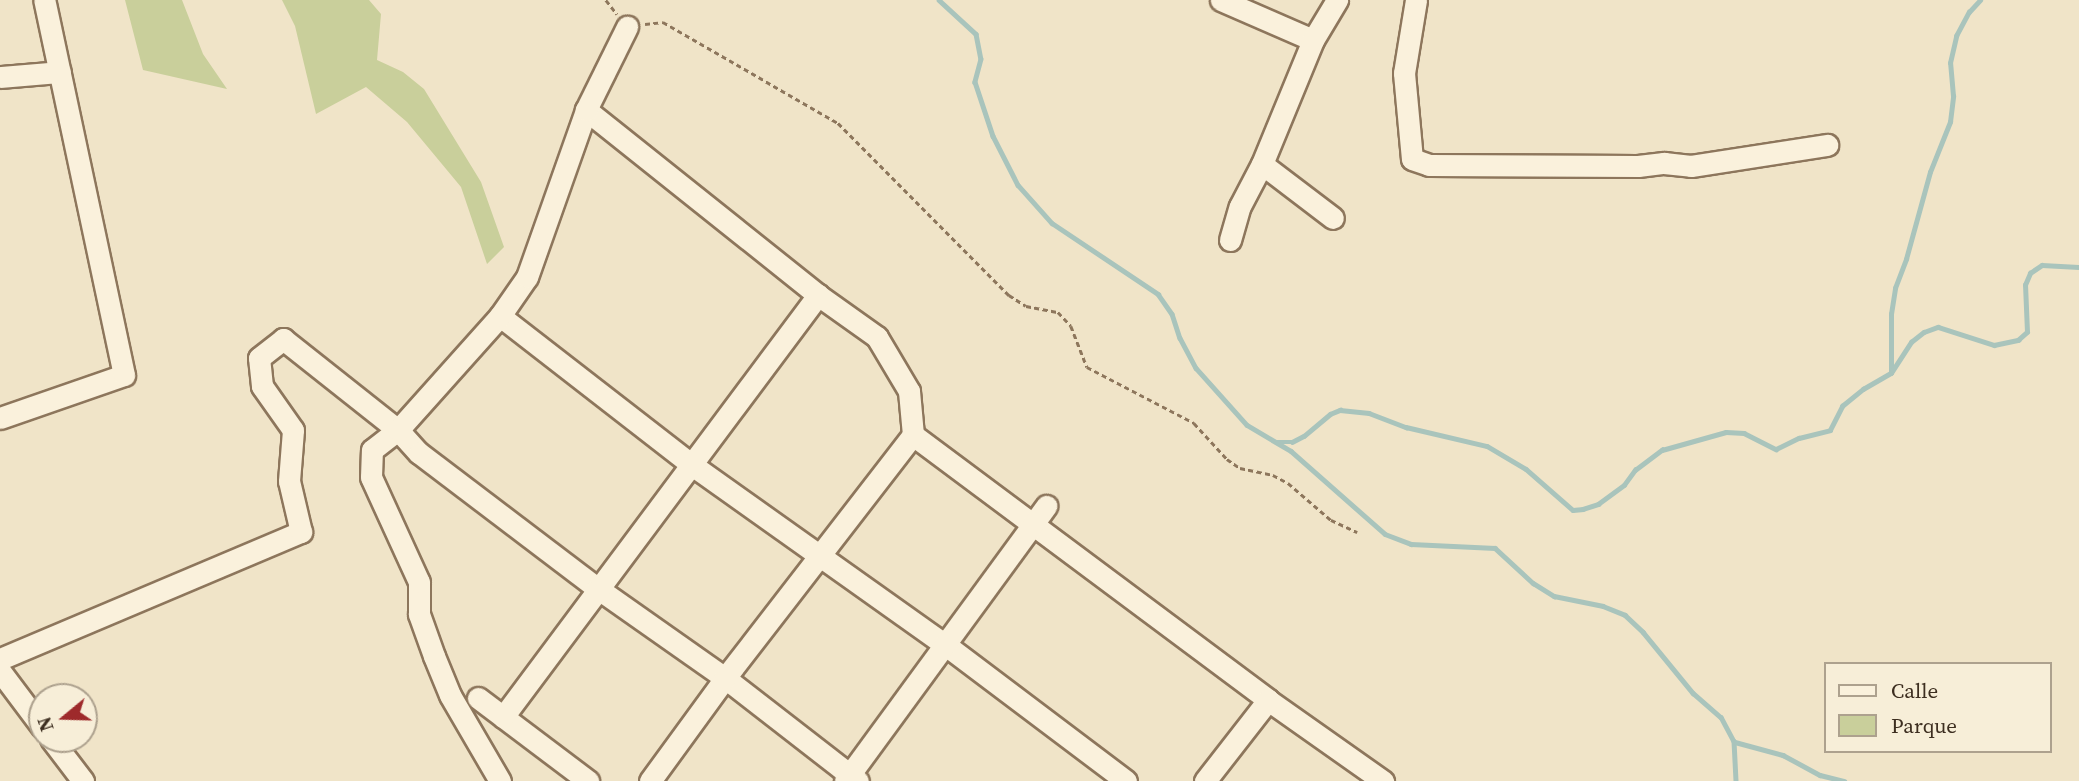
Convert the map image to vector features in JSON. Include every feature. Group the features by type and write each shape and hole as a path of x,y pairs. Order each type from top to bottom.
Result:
{"street":[{"path":"0,418 124,375 44,0"},
{"path":"1221,0 1313,40"},
{"path":"1230,240 1240,206 1262,164 1313,40 1337,0"},
{"path":"1416,0 1404,73 1412,159 1429,164 1638,166 1664,163 1691,166 1827,145"},
{"path":"500,781 450,695 419,614 419,582 371,477 372,450 398,430 500,316 527,277 586,110 628,26"},
{"path":"0,78 60,72"},
{"path":"586,110 818,295 877,337 909,391 914,435 725,678 650,781"},
{"path":"1262,164 1333,218"},
{"path":"503,717 818,295"},
{"path":"500,316 692,466 947,646 1126,781"},
{"path":"0,659 301,532 289,481 293,430 262,386 259,358 284,339 398,430 419,453 597,588 725,678 851,779 1046,506"},
{"path":"914,435 1268,700 1383,781"},
{"path":"0,671 28,708"},
{"path":"478,698 589,781"},
{"path":"1205,781 1268,700"},
{"path":"62,753 83,781"}],"path":[{"path":"606,0 628,26 663,22 838,123 1009,295 1026,306 1058,312 1071,326 1087,367 1194,424 1227,459 1240,468 1273,475 1288,483 1331,520 1357,532"}],"green space":[{"path":"125,0 182,0 203,54 227,89 143,70"},
{"path":"282,0 369,0 381,14 377,60 403,72 424,89 481,182 504,247 487,264 461,187 407,122 366,87 316,114 295,26"}],"waterway":[{"path":"939,0 976,34 981,59 975,82 993,136 1018,185 1052,223 1158,294 1172,314 1180,338 1196,368 1247,425 1291,451 1385,534 1411,544 1495,548 1533,583 1554,596 1603,606 1625,615 1643,632 1693,693 1721,717 1734,741 1736,781"},
{"path":"1891,373 1891,314 1895,288 1906,259 1930,172 1950,122 1953,96 1950,63 1956,36 1969,12 1980,0"},
{"path":"1276,442 1292,442 1304,436 1330,414 1340,410 1369,413 1406,427 1487,446 1526,469 1573,510 1583,509 1598,504 1624,485 1635,470 1662,450 1726,432 1744,433 1776,449 1799,438 1830,430 1842,406 1863,389 1891,373 1911,342 1924,332 1938,327 1994,345 2018,340 2027,332 2025,285 2030,273 2042,265 2079,267"},
{"path":"1735,742 1783,755 1820,775 1844,781"}]}
